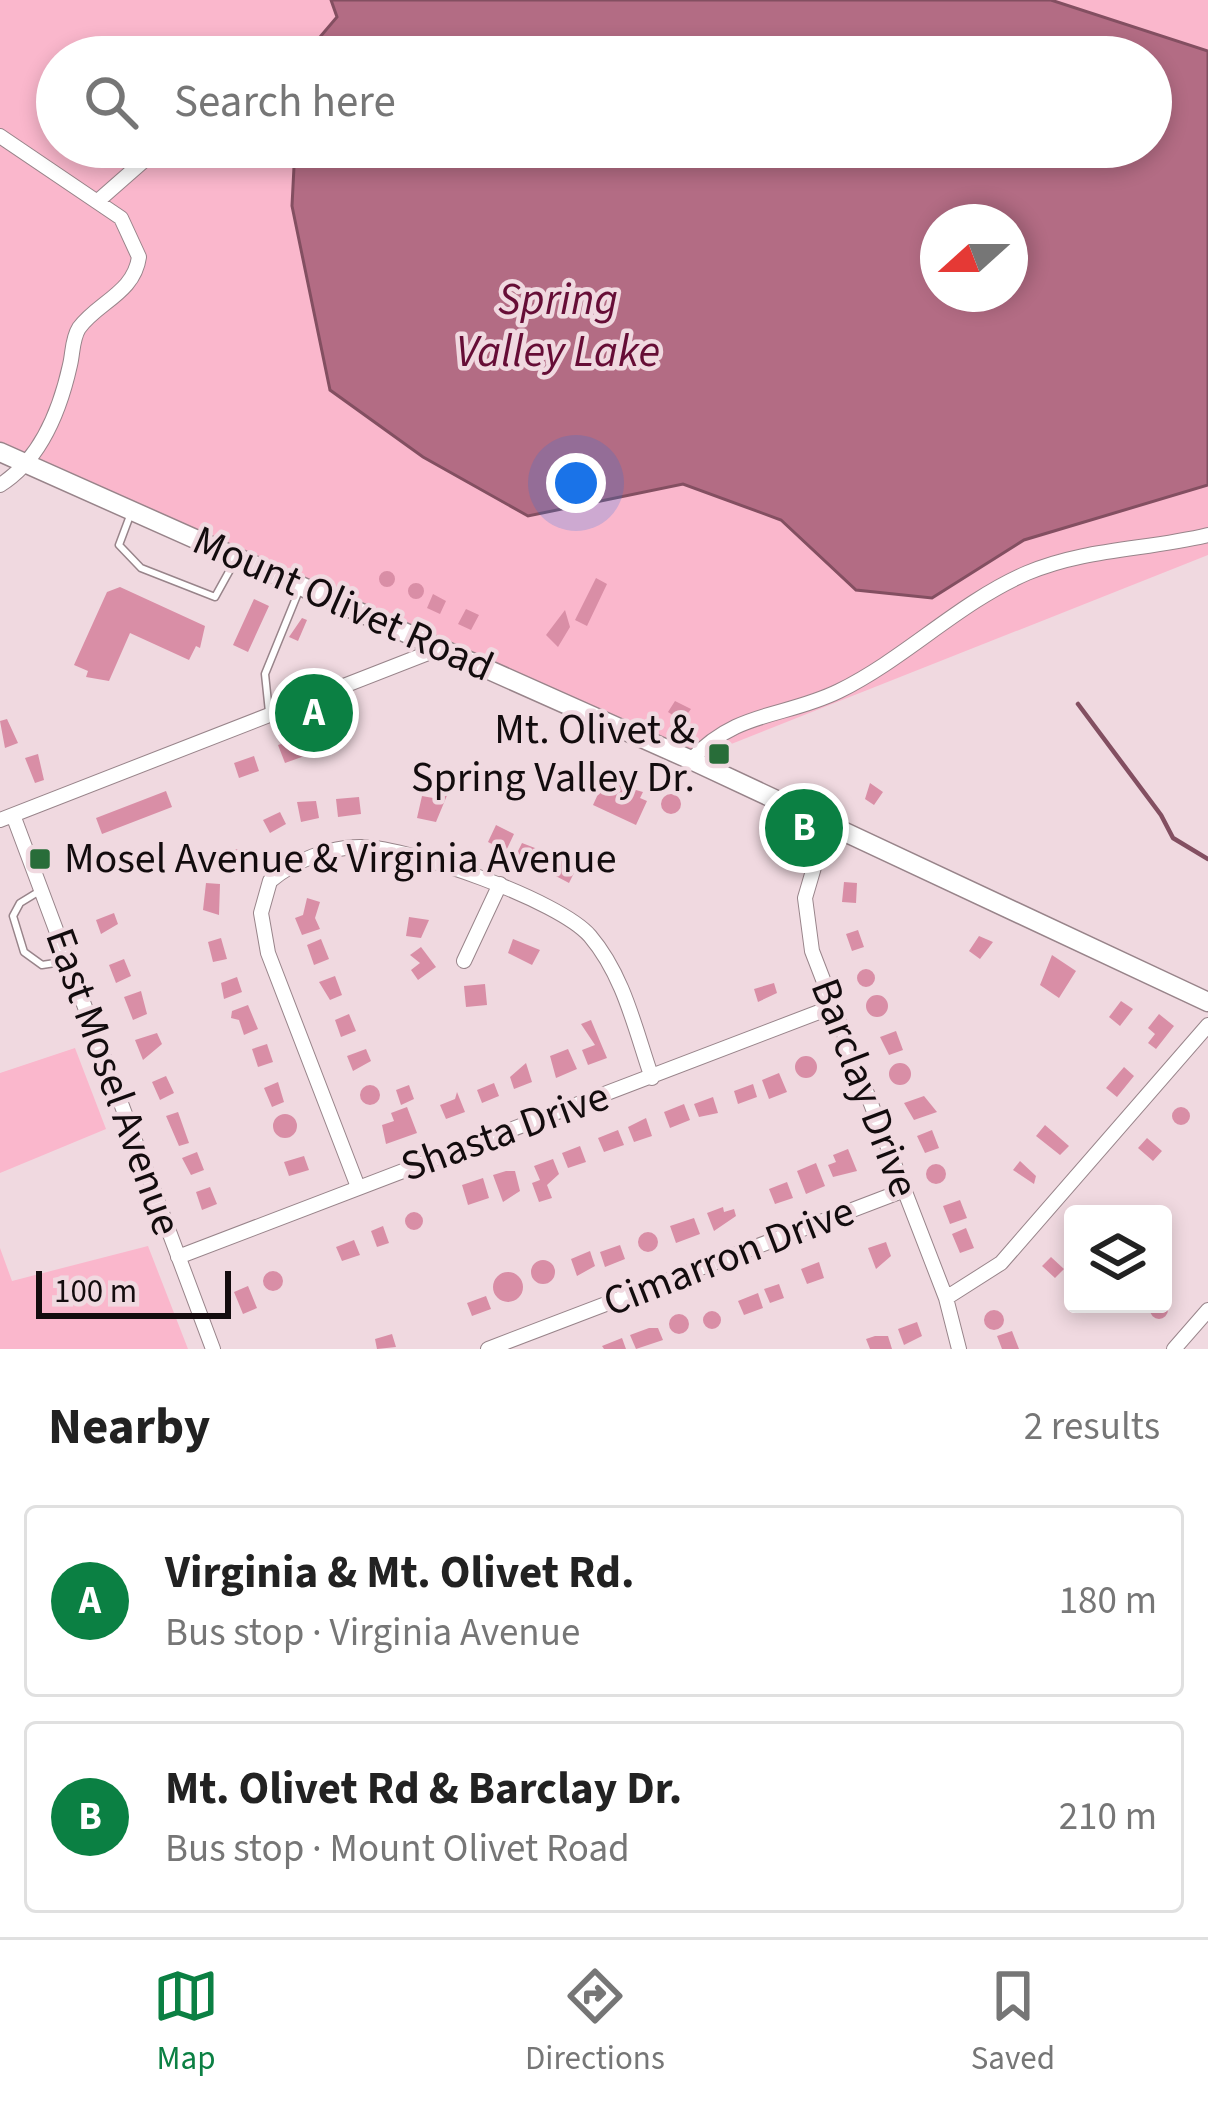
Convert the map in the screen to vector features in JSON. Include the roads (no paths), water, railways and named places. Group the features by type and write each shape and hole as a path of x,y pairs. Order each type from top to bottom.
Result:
{"street":[{"path":"0,136 36,159"},
{"path":"0,485 29,463 65,382 76,334 125,288 137,267 131,231 99,200 50,168"},
{"path":"99,200 132,168"},
{"name":"Mount Olivet Road","path":"0,452 691,760 1208,1002"},
{"path":"691,760 734,724 835,693 873,672 977,598 1029,572 1106,550 1208,535"},
{"path":"7,818 441,648"},
{"name":"East Mosel Avenue","path":"7,818 41,890 213,1349"},
{"name":"Barclay Drive","path":"826,823 806,898 812,951 946,1298 959,1349"},
{"path":"358,1187 261,930 264,890 283,870 307,859 364,847 500,884 546,902 588,934 620,984 652,1078"},
{"path":"464,961 500,884"},
{"name":"Shasta Drive","path":"178,1257 832,1007"},
{"path":"946,1298 1001,1263 1208,1025"},
{"name":"Cimarron Drive","path":"488,1349 902,1191"},
{"path":"1174,1349 1208,1310"}],"lane":[{"path":"133,509 119,545 141,568 215,597 237,556"},
{"path":"269,715 265,674 301,585"},
{"path":"41,890 15,909 21,946 42,964 68,961"}],"water":[{"name":"Spring Valley Lake","path":"331,0 1051,0 1162,36 321,36 337,17"},
{"name":"Spring Valley Lake","path":"1172,39 1208,51 1208,485 1024,540 932,598 856,590 781,520 683,484 528,516 423,457 330,390 292,206 294,168 1172,168"}],"waterway":[{"path":"1078,704 1173,838 1208,859"}],"place":[{"name":"Virginia & Mt. Olivet Rd.","path":"314,713"},
{"name":"Mt. Olivet & Spring Valley Dr.","path":"719,754"},
{"name":"Mt. Olivet Rd & Barclay Dr.","path":"804,828"},
{"name":"Mosel Avenue & Virginia Avenue","path":"40,859"}]}
